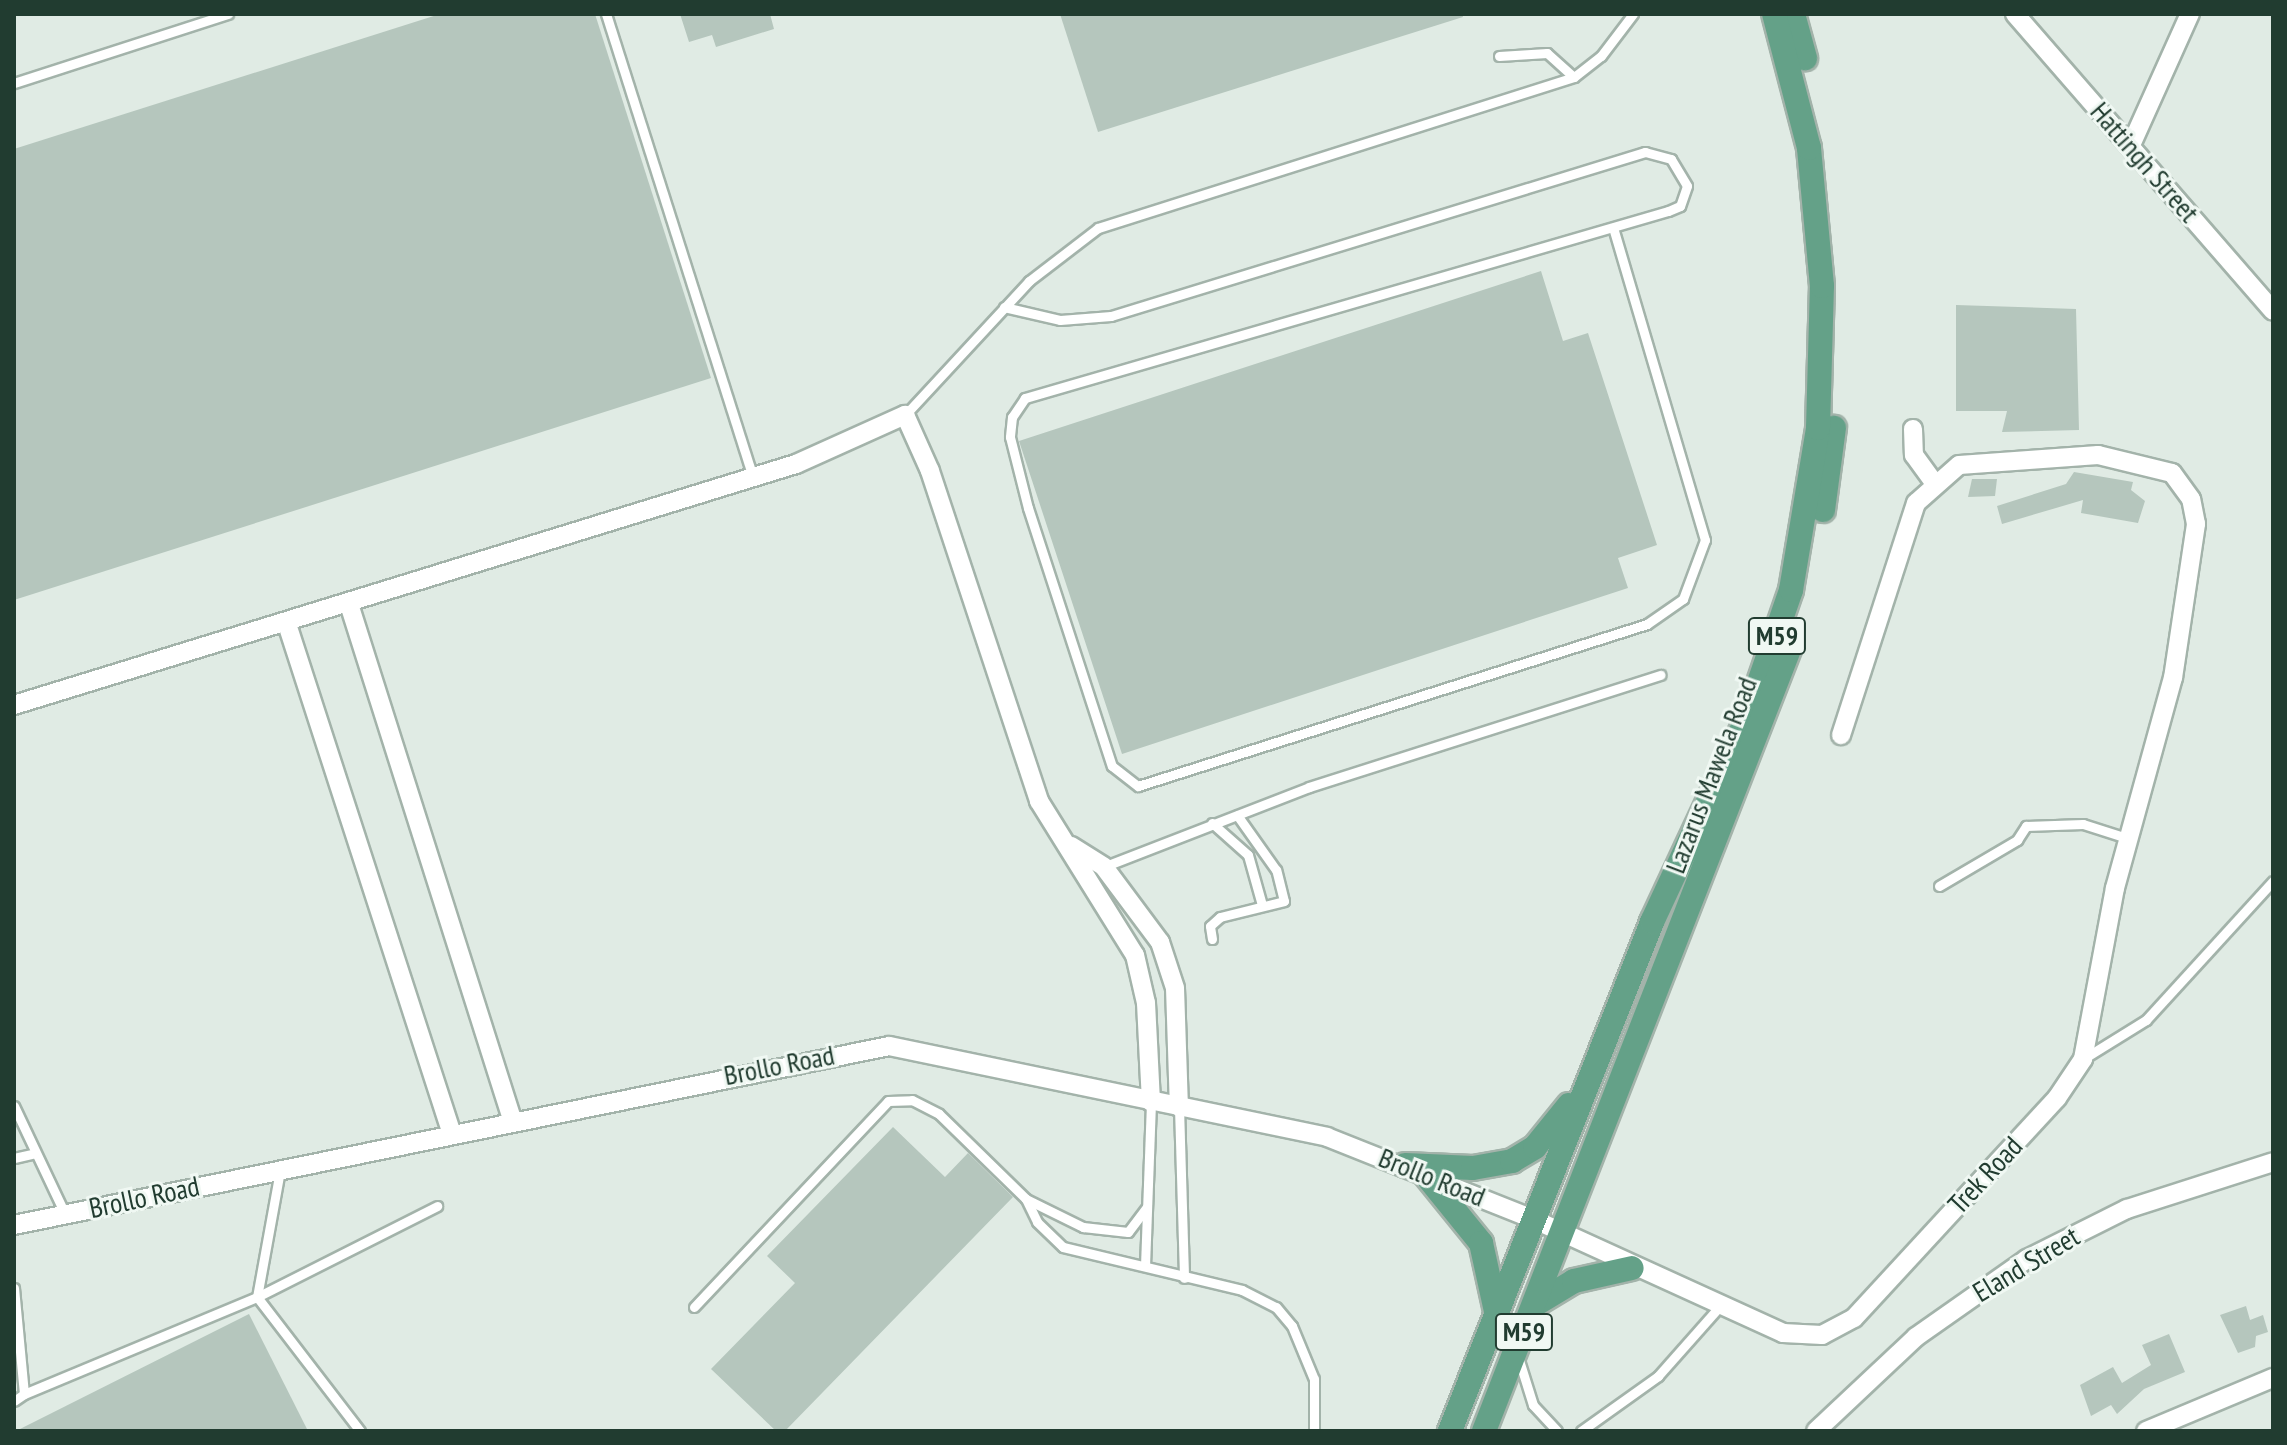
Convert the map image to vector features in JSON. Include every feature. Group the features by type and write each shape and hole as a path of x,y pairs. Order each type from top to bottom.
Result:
{"main road":[{"name":"Lazarus Mawela Road","path":"1533,1219 1593,1065 1761,680 1807,512 1822,384 1820,254 1800,99 1774,14"},
{"name":"Lazarus Mawela Road","path":"1484,1431 1769,710 1799,621 1822,515 1837,391 1836,249 1823,135 1793,14"},
{"path":"1415,1170 1473,1168 1525,1155 1555,1125 1593,1065"},
{"path":"1415,1170 1481,1243 1495,1285 1497,1317"},
{"name":"M59","path":"1450,1431 1533,1219"},
{"path":"1536,1304 1574,1281 1632,1268"}],"street":[{"name":"Hattingh Street","path":"2015,14 2273,311"},
{"path":"2131,145 2190,14"},
{"path":"14,705 287,624 753,477 822,454 905,415 930,471 1024,765 1039,801 1071,846 1082,879 1126,938 1143,979 1151,1102"},
{"path":"1841,735 1916,503 1934,483 1914,455 1913,429"},
{"name":"Trek Road","path":"1533,1219 1719,1307 1804,1336 1822,1335 1854,1318 2057,1098 2083,1059 2127,838 2173,678 2196,524 2191,499 2172,473 2098,455 1959,465 1934,483"},
{"path":"349,604 512,1119"},
{"path":"287,624 451,1131"},
{"path":"1071,846 1104,867 1145,915 1171,970 1179,1107"},
{"name":"Brollo Road","path":"14,1225 451,1131 880,1045 1327,1137 1533,1219"},
{"name":"Eland Street","path":"1816,1431 1916,1337 2027,1259 2127,1209 2273,1162"},
{"path":"2146,1431 2273,1378"}],"lane":[{"path":"14,83 228,14"},
{"path":"606,14 753,477"},
{"path":"905,415 1004,307 1098,228 1574,77 1601,56 1633,14"},
{"path":"1499,56 1547,53 1574,77"},
{"path":"1004,307 1060,320 1111,316 1623,157 1653,151 1671,159 1687,186 1680,206 1613,228 1069,381 1017,407 1010,437 1028,508 1112,766 1138,786 1647,624 1676,607 1693,584 1705,540 1613,228"},
{"path":"1082,879 1212,823 1661,675"},
{"path":"1212,939 1210,926 1220,917 1284,901 1276,870 1237,815"},
{"path":"1212,823 1248,855 1262,905"},
{"path":"1939,886 2017,840 2026,826 2083,824 2127,838"},
{"path":"2083,1059 2146,1020 2273,881"},
{"path":"694,1307 888,1101 912,1100 939,1114 1026,1199 1037,1222 1063,1247 1242,1290 1276,1307 1292,1326 1314,1379 1314,1431"},
{"path":"1145,1266 1151,1102"},
{"path":"14,1106 65,1214"},
{"path":"1179,1107 1184,1278"},
{"path":"14,1158 35,1153"},
{"path":"280,1168 257,1297 360,1431"},
{"path":"1026,1199 1110,1234 1128,1232 1147,1207"},
{"path":"14,1401 24,1394 257,1297 437,1206"},
{"path":"14,1288 24,1394"},
{"path":"1581,1431 1658,1376 1719,1307"},
{"path":"1518,1349 1528,1395 1557,1431"}],"building":[{"path":"440,14 595,14 711,378 14,600 14,149"},
{"path":"680,14 770,14 774,29 716,47 712,35 689,42"},
{"path":"1060,14 1462,14 1463,17 1098,132"},
{"path":"1541,271 1563,341 1588,333 1657,545 1618,558 1628,588 1122,754 1019,441"},
{"path":"1956,305 2076,309 2079,430 2002,432 2007,411 1956,411"},
{"path":"2074,472 2133,482 2131,490 2145,501 2138,523 2081,513 2083,500 2002,524 1997,506 2066,484"},
{"path":"1972,479 1997,479 1995,496 1968,497"},
{"path":"893,1127 945,1177 968,1153 1013,1197 785,1431 776,1431 711,1369 795,1283 767,1256"},
{"path":"2246,1306 2250,1320 2263,1315 2268,1332 2256,1336 2255,1347 2238,1353 2220,1315"},
{"path":"249,1314 308,1431 16,1431"},
{"path":"2169,1334 2185,1372 2144,1389 2117,1414 2111,1405 2091,1416 2080,1385 2113,1367 2122,1383 2151,1365 2142,1345"}]}
